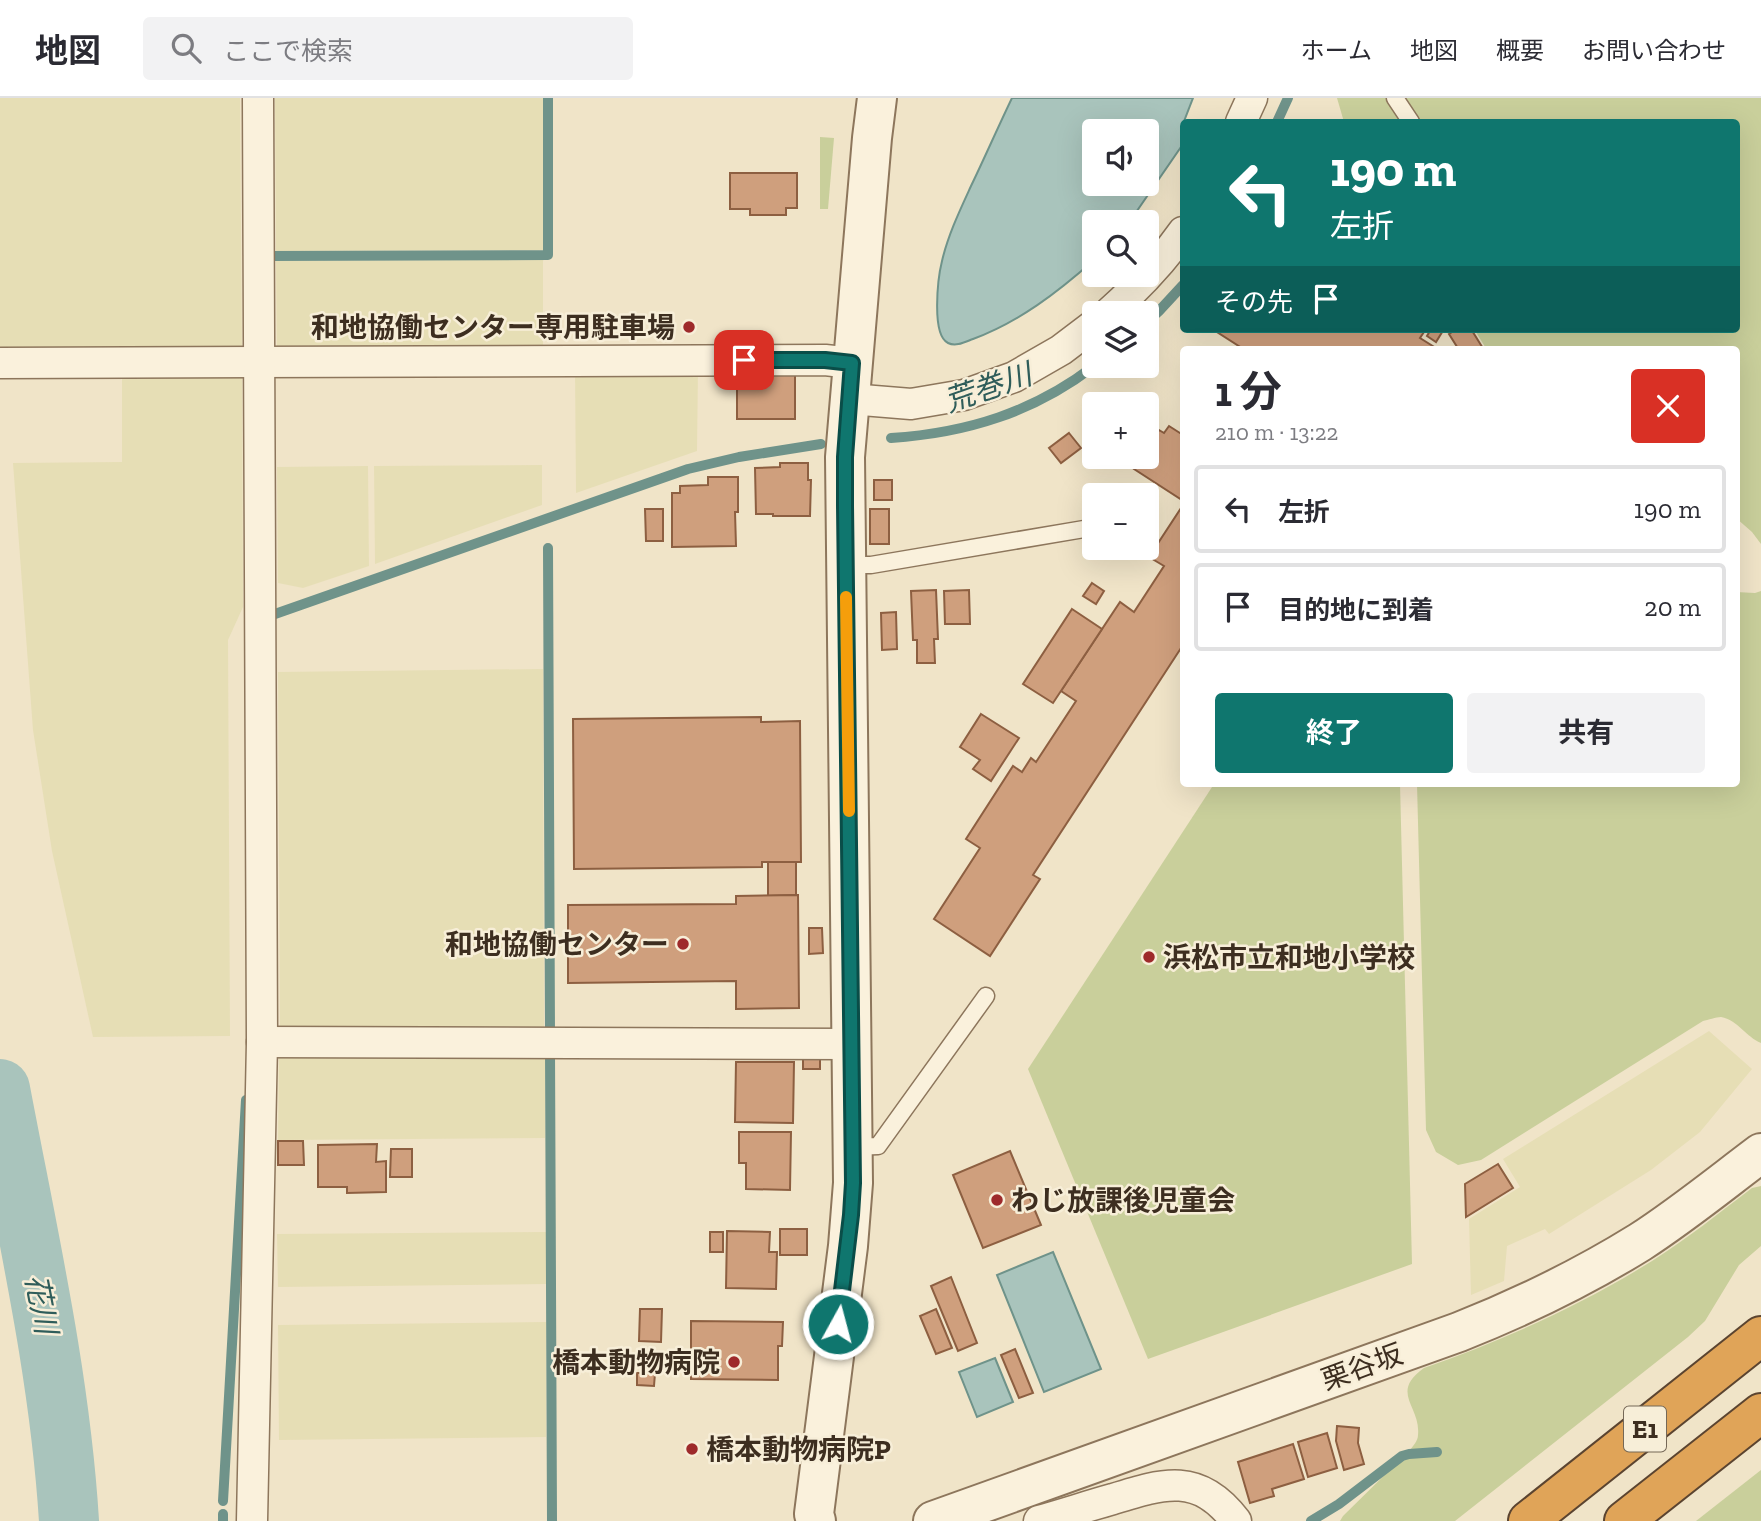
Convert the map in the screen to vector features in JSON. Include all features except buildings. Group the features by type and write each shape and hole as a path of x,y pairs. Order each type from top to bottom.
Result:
{"highway":[{"name":"E1","path":"1528,1521 1761,1336"},
{"name":"E1","path":"1623,1521 1761,1413"}],"street":[{"path":"252,1521 262,1042 258,98"},
{"path":"816,1521 814,1514 851,1215 853,1147 845,457 877,98"},
{"path":"1242,119 1252,98"},
{"path":"1122,301 1137,288 1180,236"},
{"path":"0,363 825,360 851,381 911,404 964,395 1014,377 1082,335"},
{"path":"262,1042 852,1044"},
{"name":"栗谷坂","path":"933,1521 994,1511 1506,1313 1553,1291 1642,1240 1761,1153"},
{"path":"1039,1521 1152,1487 1174,1484 1196,1489 1216,1499 1236,1521"}],"lane":[{"path":"1395,98 1409,119"},
{"path":"846,565 871,565 1082,529"},
{"path":"853,1147 878,1146 986,996"}],"shaded area":[{"path":"0,98 240,98 242,353 0,353"},
{"path":"275,98 543,98 543,250 276,251"},
{"path":"543,260 543,351 277,352 276,261"},
{"path":"575,371 698,371 697,451 576,493"},
{"path":"122,373 242,373 243,607 228,640 230,1036 93,1037 52,851 33,730 13,463 122,462"},
{"path":"542,465 542,505 375,564 374,466"},
{"path":"368,466 369,566 303,588 278,583 277,467"},
{"path":"543,669 544,1027 280,1026 278,672"},
{"path":"1709,1031 1752,1069 1700,1132 1651,1170 1549,1234 1545,1229 1507,1246 1504,1281 1471,1295 1469,1219 1520,1187 1503,1159"},
{"path":"279,1057 545,1057 545,1138 278,1140"},
{"path":"546,1232 546,1284 278,1287 277,1234"},
{"path":"546,1322 546,1437 279,1440 278,1325"}],"green space":[{"path":"1337,98 1761,98 1761,544 1740,522 1740,346 1485,346 1476,333 1740,333 1740,119 1343,119"},
{"path":"820,137 834,138 828,209 820,209"},
{"path":"1761,591 1761,1043 1727,1019 1719,1017 1703,1021 1481,1160 1458,1165 1436,1152 1426,1130 1417,787 1740,787 1740,592"},
{"path":"1212,787 1400,787 1412,1264 1148,1359 1028,1069"},
{"path":"1761,1186 1761,1246 1739,1265 1705,1321 1688,1337 1455,1521 1340,1521 1416,1441 1418,1425 1408,1393 1414,1377 1424,1368 1512,1334 1597,1293 1665,1253 1752,1188"},
{"path":"1761,1470 1761,1521 1696,1521"}],"water":[{"path":"1012,98 1193,98 1185,119 1180,119 1180,148 1159,179 1159,119 1082,119 1082,196 1147,196 1138,210 1082,210 1082,270 1022,315 960,344 948,343 939,329 939,279 948,242"},
{"path":"1053,1252 1101,1369 1044,1392 997,1275"},
{"path":"995,1358 1013,1402 977,1417 959,1372"}],"waterway":[{"path":"269,256 548,255 548,98"},
{"name":"荒巻川","path":"1278,119 1288,98"},
{"name":"荒巻川","path":"1159,311 1180,288"},
{"name":"荒巻川","path":"891,438 946,431 998,417 1048,396 1082,374"},
{"path":"275,614 688,469 739,457 821,444"},
{"path":"548,548 550,1035"},
{"path":"550,1050 552,1521"},
{"name":"花川","path":"0,1089 50,1358 65,1466 69,1521"},
{"path":"223,1501 246,1100"},
{"path":"1311,1521 1339,1504 1402,1456 1437,1452"},
{"path":"223,1514 223,1521"}],"slow traffic":[{"path":"846,597 849,811"}],"place":[{"name":"和地協働センター専用駐車場","path":"689,327"},
{"name":"和地協働センター","path":"683,944"},
{"name":"浜松市立和地小学校","path":"1149,957"},
{"name":"わじ放課後児童会","path":"997,1200"},
{"name":"橋本動物病院","path":"734,1362"},
{"name":"橋本動物病院P","path":"692,1449"}],"route":[{"path":"744,360 825,360 852,363 845,457 845,505 853,1183 838,1324"}]}
